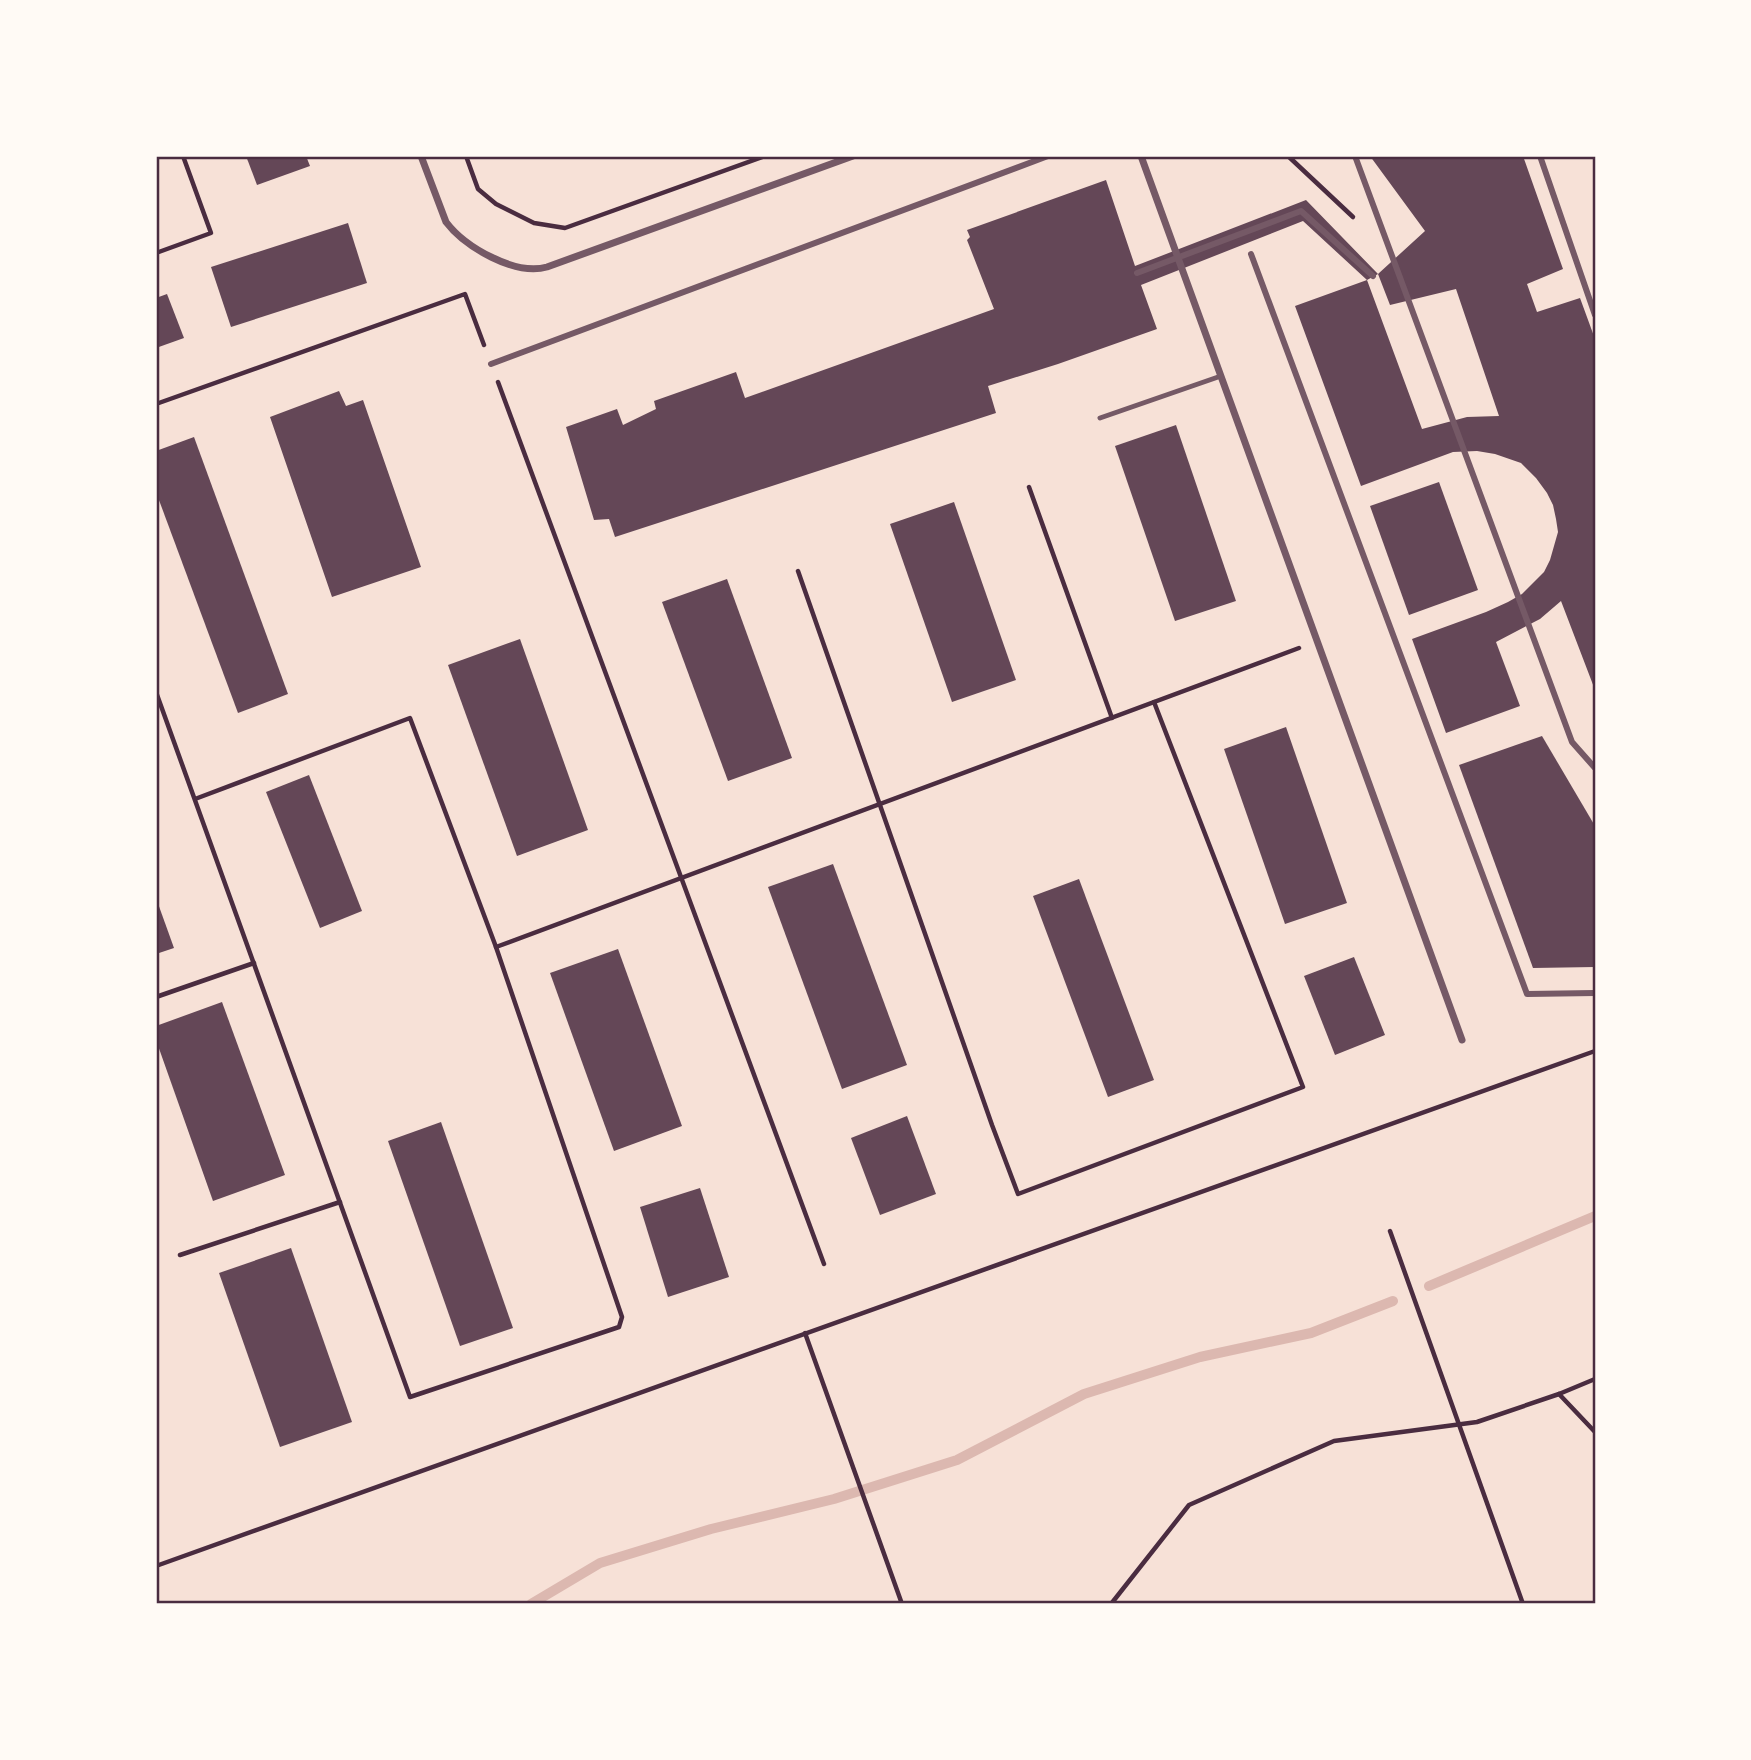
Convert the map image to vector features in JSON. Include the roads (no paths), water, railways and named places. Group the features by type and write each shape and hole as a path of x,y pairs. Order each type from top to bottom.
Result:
{"street":[{"path":"422,156 446,222 451,228 487,254 508,264 532,269 547,267 853,156"},
{"path":"491,364 1048,156"},
{"path":"1141,156 1462,1040"},
{"path":"1354,156 1572,742 1595,768"},
{"path":"1540,156 1595,315"},
{"path":"1137,273 1301,211 1374,276"},
{"path":"1251,254 1527,994 1595,993"}],"lane":[{"path":"1100,418 1221,376"}],"waterway":[{"path":"1429,1286 1595,1216"},
{"path":"531,1604 600,1563 711,1529 834,1499 957,1460 1084,1394 1200,1357 1311,1333 1393,1301"}]}
